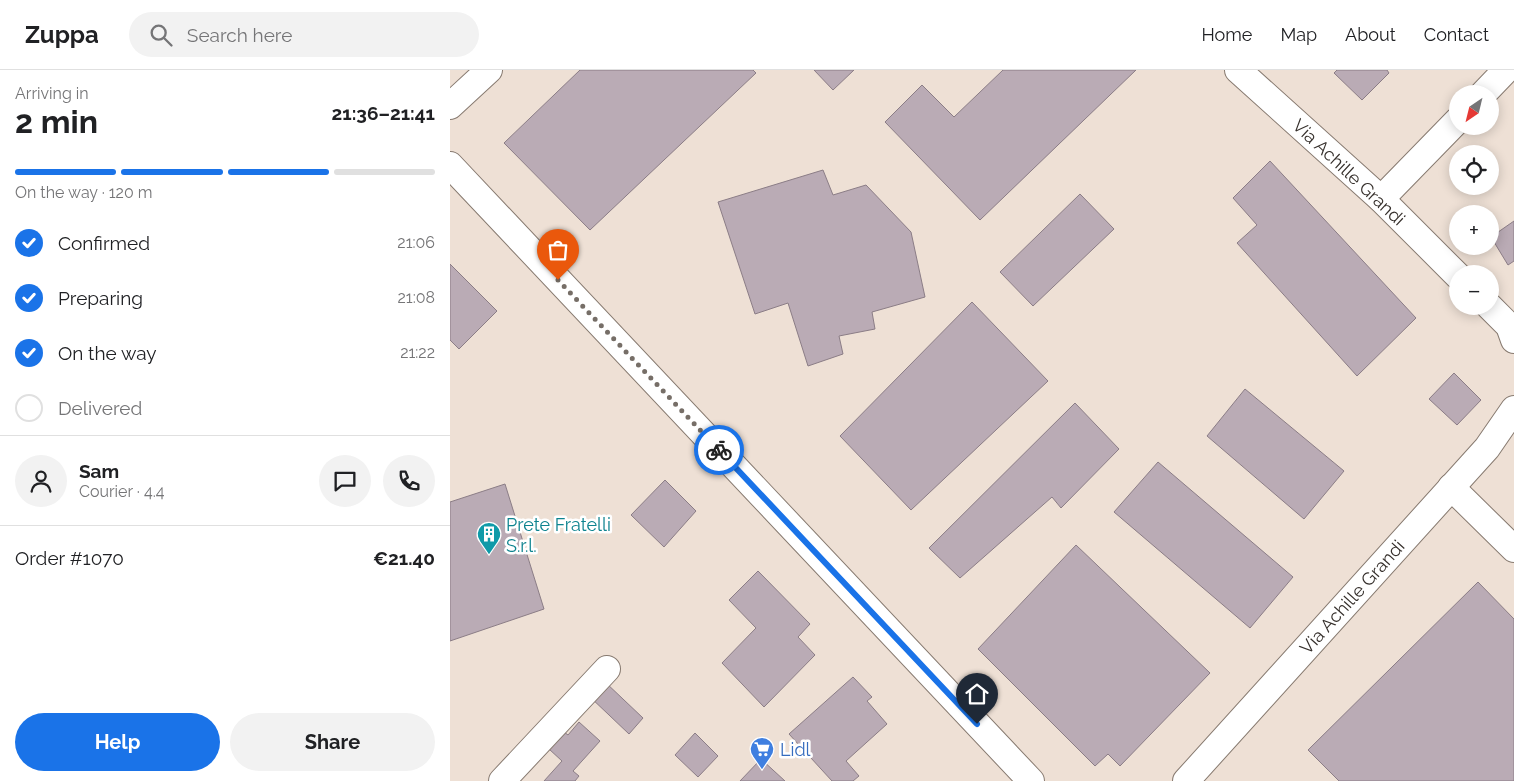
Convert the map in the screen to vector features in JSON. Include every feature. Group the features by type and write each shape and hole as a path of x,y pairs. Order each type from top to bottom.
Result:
{"street":[{"path":"450,106 489,70"},
{"name":"Via Achille Grandi","path":"1238,70 1381,199 1449,267"},
{"path":"1492,85 1506,70"},
{"path":"1381,199 1449,129"},
{"path":"450,165 1032,781"},
{"path":"1497,315 1509,326 1514,340"},
{"name":"Via Achille Grandi","path":"1186,781 1487,448 1514,409"},
{"path":"1452,487 1514,550"},
{"path":"502,781 607,668"}],"building":[{"path":"580,70 753,70 756,73 590,230 504,143"},
{"path":"814,70 854,70 833,90"},
{"path":"1003,70 1136,70 980,220 885,122 922,85 954,117"},
{"path":"1337,70 1387,70 1389,73 1362,100 1334,73"},
{"path":"1270,161 1416,318 1357,376 1237,243 1257,225 1233,198"},
{"path":"823,170 833,195 866,185 911,232 925,297 872,312 875,329 839,336 843,354 808,366 788,303 755,314 718,202"},
{"path":"1080,194 1114,229 1033,306 1000,272"},
{"path":"1514,221 1514,261 1508,265 1499,250 1499,231"},
{"path":"450,264 497,311 459,349 450,340"},
{"path":"972,302 1048,381 911,510 840,436"},
{"path":"1454,373 1481,400 1457,425 1429,399"},
{"path":"1245,389 1344,471 1304,519 1207,436"},
{"path":"1075,403 1119,449 1061,508 1052,497 960,578 929,548"},
{"path":"1158,462 1293,577 1250,628 1114,512"},
{"path":"665,480 696,511 664,547 631,515"},
{"name":"Prete Fratelli S.r.l.","path":"505,484 544,609 450,641 450,502"},
{"path":"1076,545 1210,673 1120,766 1108,754 1095,766 978,649"},
{"path":"758,571 810,624 798,637 815,655 764,707 722,663 756,628 729,600"},
{"path":"1478,582 1514,619 1514,781 1339,781 1308,750"},
{"path":"853,677 872,697 867,701 887,724 846,761 859,776 853,781 832,781 789,734"},
{"path":"604,681 643,718 629,734 589,696"},
{"path":"579,722 600,741 573,771 579,776 575,781 544,781 562,761 549,749 564,732 568,735"},
{"path":"695,733 718,756 698,777 675,755"},
{"name":"Lidl","path":"761,759 785,781 740,781"}],"way so far":[{"path":"558,280 719,450"}],"place":[{"name":"Prete Fratelli S.r.l.","path":"489,555"},
{"name":"Lidl","path":"762,770"}],"route":[{"path":"719,450 977,724"}]}
